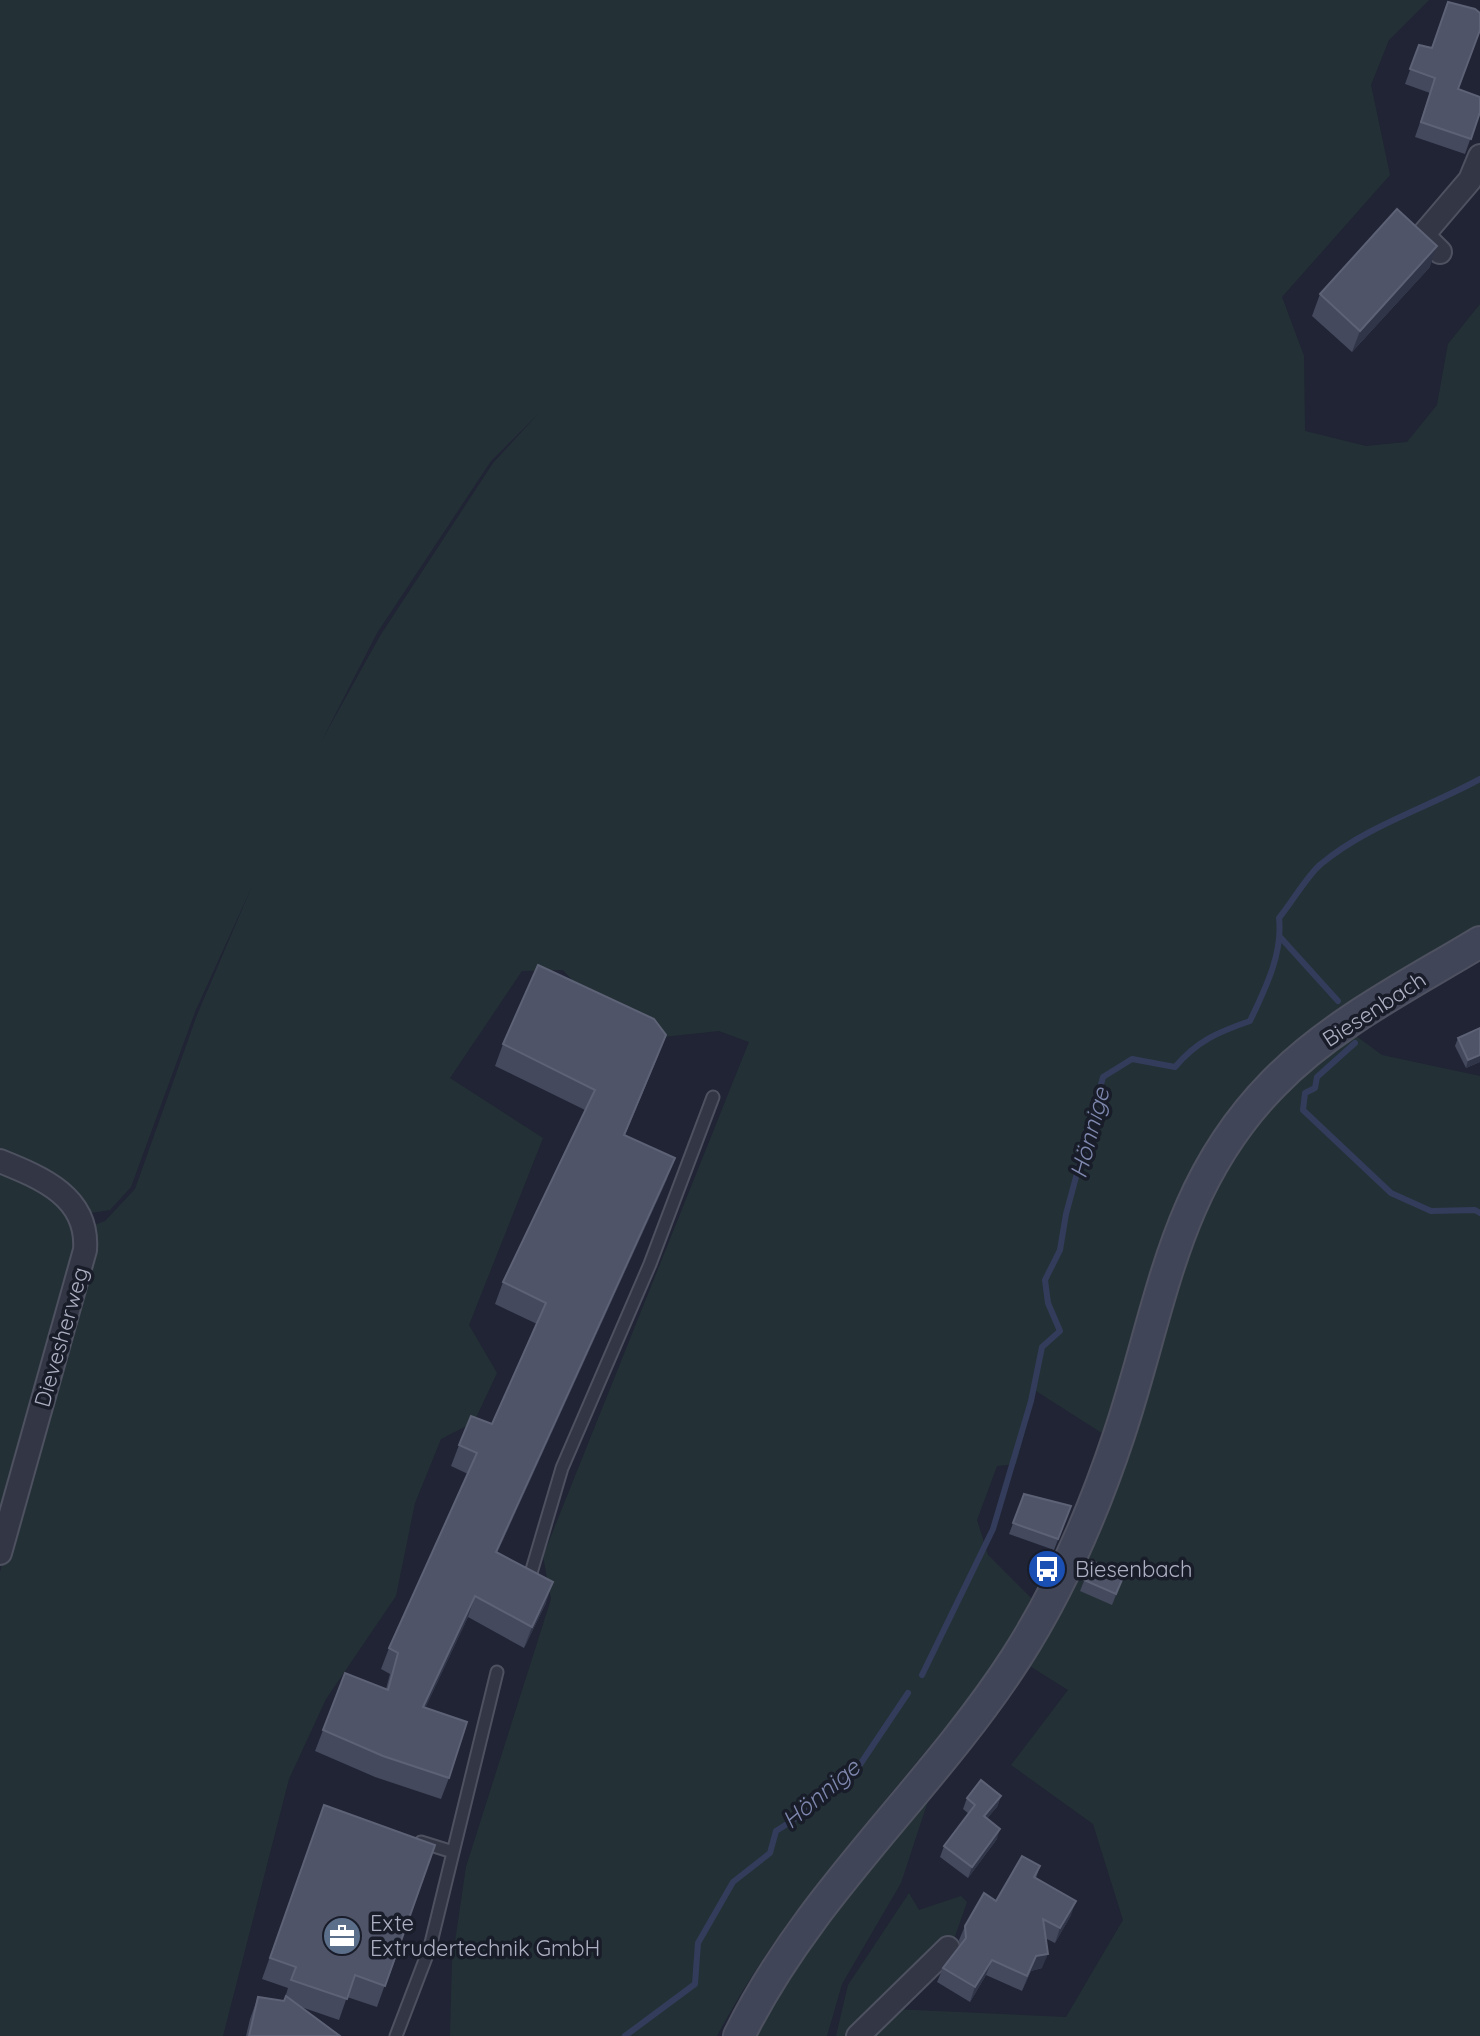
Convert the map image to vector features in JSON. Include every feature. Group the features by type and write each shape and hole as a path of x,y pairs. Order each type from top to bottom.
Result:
{"main road":[{"name":"Biesenbach","path":"739,2036 801,1929 948,1749 1016,1658 1084,1521 1118,1437 1183,1220 1225,1143 1273,1084 1311,1050 1354,1018 1480,942"}],"street":[{"path":"1440,252 1423,235 1470,180 1480,156"},
{"name":"Dievesherweg","path":"0,1161 45,1180 76,1209 86,1228 85,1250 0,1553"},
{"path":"858,2036 948,1948"}],"lane":[{"path":"531,1573 562,1468 650,1264 713,1097"},
{"path":"396,2036 430,1947 497,1672"},
{"path":"408,1838 453,1852"}],"shaded area":[{"path":"0,0 1429,0 1389,40 1371,85 1390,175 1282,297 1304,356 1305,431 1366,446 1407,442 1437,405 1448,344 1480,304 1480,929 1267,1071 1105,1435 1036,1391 1016,1464 997,1466 977,1520 988,1555 1035,1602 956,1720 943,1730 794,1915 740,1994 717,2036 450,2036 452,1962 466,1867 551,1599 543,1556 749,1042 719,1031 663,1037 591,1001 563,970 522,971 450,1078 543,1138 469,1325 497,1373 474,1422 441,1439 415,1503 396,1596 326,1699 289,1779 223,2036 0,2036 0,1572 42,1419 86,1228 105,1221 135,1189 197,1015 253,884 195,1012 131,1187 110,1210 91,1213 48,1176 0,1155","holes":["539,413 493,463 380,636 321,742 377,633 491,461"]},
{"path":"1352,1033 1382,1055 1480,1076 1480,2036 862,2036 893,2009 1066,2017 1123,1920 1093,1824 1011,1765 1068,1690 1025,1663 1162,1336 1196,1228 1238,1149 1286,1089"},
{"path":"0,1165 68,1208 77,1247 0,1527"},
{"path":"928,1801 901,1883 842,1984 827,2036 752,2036 812,1933 916,1802"},
{"path":"909,1893 919,1910 961,1896 967,1902 951,1948 854,2036 836,2036 848,1985"}],"building":[{"path":"1448,2 1480,13 1480,30 1458,89 1480,97 1480,112 1471,139 1421,122 1435,78 1410,69 1419,45 1432,48"},
{"path":"1397,209 1437,246 1360,331 1320,294"},
{"path":"538,965 654,1019 666,1035 624,1135 675,1158 496,1552 553,1582 532,1627 475,1596 423,1707 467,1722 449,1778 383,1756 323,1730 345,1673 388,1690 398,1653 389,1648 477,1453 459,1445 471,1416 492,1424 546,1303 503,1282 595,1090 503,1044"},
{"path":"1480,1028 1480,1055 1468,1060 1458,1038"},
{"path":"1024,1494 1071,1506 1058,1539 1013,1523"},
{"path":"1092,1561 1124,1575 1116,1594 1084,1580"},
{"path":"981,1780 1001,1796 984,1816 1000,1829 972,1867 944,1846 975,1805 967,1798"},
{"path":"324,1805 435,1845 385,1986 355,1975 347,1999 291,1980 296,1967 270,1958"},
{"path":"1022,1856 1040,1866 1034,1877 1076,1901 1060,1928 1043,1919 1048,1954 1036,1956 1027,1976 992,1960 975,1987 943,1968 966,1938 965,1926 984,1893 996,1901"},
{"path":"286,1996 340,2036 249,2036 258,1997 284,2001"}],"waterway":[{"name":"Hönnige","path":"922,1675 993,1529 1031,1401 1042,1347 1060,1331 1048,1303 1045,1280 1060,1250 1066,1214 1103,1077 1132,1059 1175,1067 1209,1038 1250,1021 1276,958 1279,918 1316,868 1358,838 1480,779"},
{"path":"1281,938 1338,1001"},
{"path":"1355,1043 1317,1077 1315,1088 1305,1093 1303,1110 1391,1193 1431,1211 1475,1210 1480,1213"},
{"name":"Hönnige","path":"625,2036 695,1984 698,1943 733,1882 770,1853 776,1831 809,1810 857,1769 908,1693"}],"place":[{"name":"Biesenbach","path":"1047,1569"},
{"name":"Exte Extrudertechnik GmbH","path":"342,1936"}]}
